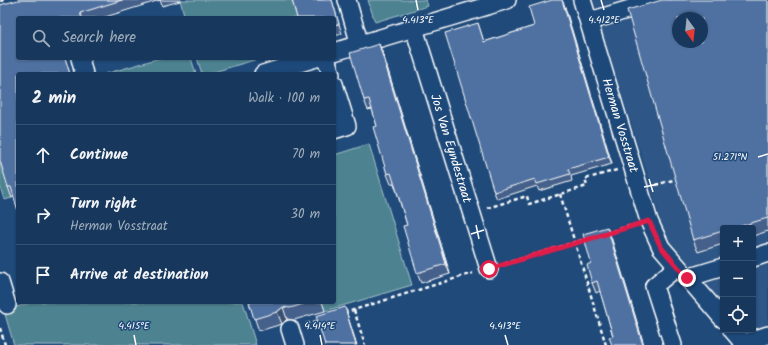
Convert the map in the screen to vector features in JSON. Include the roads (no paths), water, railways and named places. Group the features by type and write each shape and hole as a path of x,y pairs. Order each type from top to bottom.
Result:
{"street":[{"path":"347,0 360,44"},
{"path":"336,51 414,28 458,7 507,0"},
{"name":"Herman Vosstraat","path":"582,0 590,21 649,221 661,247 720,316"},
{"path":"590,21 660,0"},
{"name":"Jos Van Eyndestraat","path":"414,28 489,269"},
{"path":"80,60 84,72"},
{"path":"270,72 309,60"},
{"path":"327,60 330,72"},
{"path":"336,90 347,126 336,129"},
{"path":"756,257 768,253"},
{"path":"673,345 654,286 682,273 720,267"},
{"path":"0,282 7,305"},
{"path":"735,333 744,344 768,335"}]}
